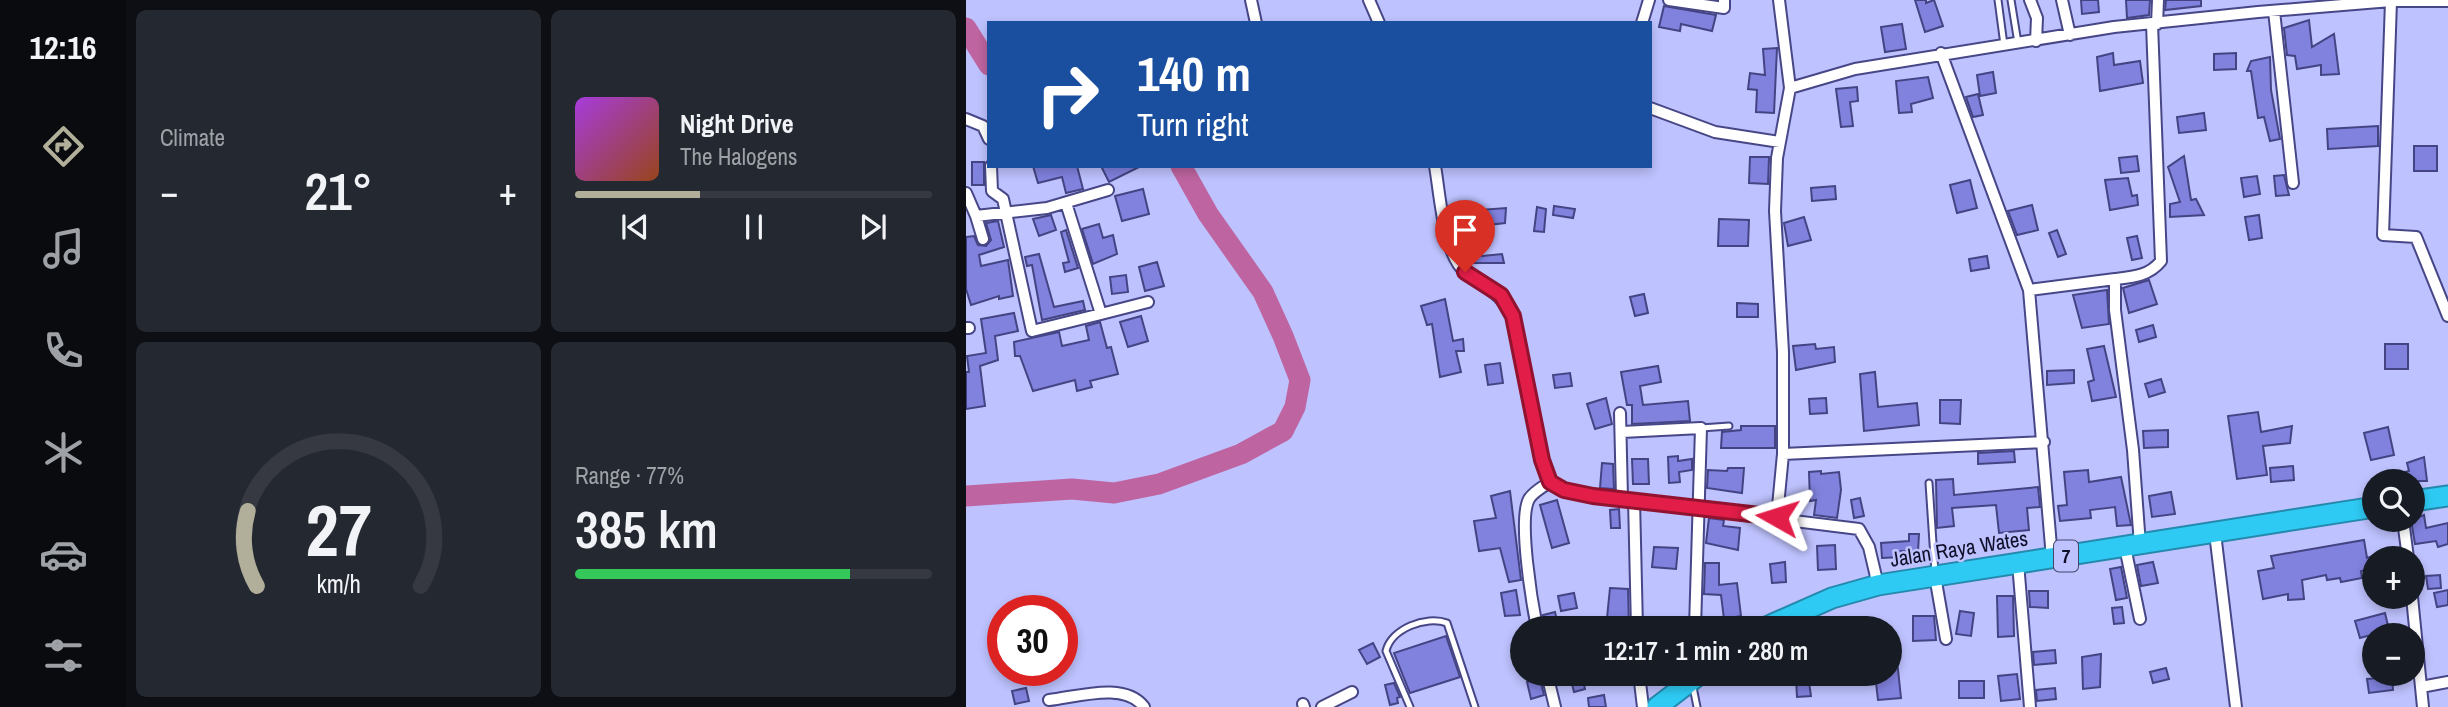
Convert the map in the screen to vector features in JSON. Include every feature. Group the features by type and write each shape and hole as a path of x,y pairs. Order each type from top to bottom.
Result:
{"highway":[{"path":"2425,499 2448,496"},
{"name":"Jalan Raya Wates","path":"1792,616 1832,598 1878,585 2362,508"},
{"path":"1657,707 1685,686"}],"street":[{"path":"1251,0 1256,21"},
{"path":"1369,0 1377,21"},
{"path":"1643,21 1649,0"},
{"path":"1669,0 1724,8 1724,0"},
{"path":"1777,517 1783,454 1783,352 1775,211 1780,142 1790,88 1779,0"},
{"path":"2030,0 2037,18 2036,41"},
{"path":"2062,0 2070,35"},
{"path":"2029,290 2141,276 2152,271 2161,261 2155,24 2158,0"},
{"path":"2391,1 2383,235 2416,237 2448,316"},
{"path":"1790,88 1855,69 2258,6 2274,11 2347,3 2448,1"},
{"path":"2274,11 2293,183"},
{"path":"1941,54 2029,290 2052,558"},
{"path":"1652,109 1715,132 1780,142"},
{"path":"966,119 983,126 987,135"},
{"path":"991,168 992,191 1003,199 1031,330 1148,302"},
{"path":"1435,168 1448,241 1458,264 1501,295 1513,316 1542,460 1550,482 1564,490 1859,529 1869,547 1878,585"},
{"path":"976,216 1066,203 1108,190"},
{"path":"966,193 983,239"},
{"path":"1066,203 1101,314"},
{"path":"2115,279 2115,310 2133,450 2132,546 2140,618"},
{"path":"1620,413 1636,616"},
{"path":"1622,432 1701,428 1695,616"},
{"path":"1783,454 2044,442"},
{"path":"1535,616 1525,514 1530,497 1550,482"},
{"path":"2215,533 2236,707"},
{"path":"2018,563 2031,707"},
{"path":"1935,576 1946,639"},
{"path":"2413,609 2423,707"},
{"path":"2421,687 2448,682"},
{"path":"1550,686 1555,707"},
{"path":"1640,686 1643,707"},
{"path":"1046,687 1050,704 1119,692 1135,697 1144,707"},
{"path":"1322,707 1352,692"}],"lane":[{"path":"1998,0 2004,45"},
{"path":"2011,0 2018,43"},
{"path":"1701,428 1729,426"},
{"path":"1929,483 1935,576"},
{"path":"1410,707 1386,651 1388,642 1395,634 1439,620 1447,623 1475,707"},
{"path":"1697,707 1698,686"}],"building":[{"path":"1915,0 1926,0 1926,3 1934,0 1943,26 1925,32"},
{"path":"2081,0 2098,0 2099,12 2082,14"},
{"path":"2126,0 2150,0 2149,15 2127,18"},
{"path":"2166,0 2201,0 2201,6 2165,10"},
{"path":"1664,6 1716,15 1712,31 1681,24 1680,31 1659,27"},
{"path":"2309,20 2312,47 2334,34 2339,74 2321,75 2321,65 2297,69 2295,56 2287,55 2284,28"},
{"path":"1902,24 1906,49 1885,52 1881,27"},
{"path":"1777,48 1774,113 1756,112 1757,90 1748,89 1750,73 1765,75 1763,49"},
{"path":"2113,53 2114,65 2140,61 2143,83 2100,91 2097,57"},
{"path":"2236,53 2236,69 2214,70 2214,54"},
{"path":"2270,57 2271,90 2280,139 2270,141 2264,117 2258,118 2251,71 2247,71 2251,61"},
{"path":"1993,72 1996,93 1980,96 1977,75"},
{"path":"1928,77 1933,98 1911,104 1912,112 1899,113 1896,81"},
{"path":"1857,87 1858,101 1850,102 1853,126 1841,127 1836,89"},
{"path":"1978,94 1983,115 1973,117 1966,97"},
{"path":"2204,113 2206,130 2179,133 2177,117"},
{"path":"2378,126 2378,146 2328,149 2327,129"},
{"path":"2414,146 2437,146 2437,171 2414,171"},
{"path":"2137,156 2139,171 2121,173 2119,158"},
{"path":"2184,156 2191,200 2196,199 2204,215 2170,217 2170,204 2180,202 2168,167"},
{"path":"1750,157 1769,157 1768,184 1749,183"},
{"path":"972,162 984,162 984,185 972,185"},
{"path":"1034,168 1078,168 1083,189 1066,193 1062,177 1038,183"},
{"path":"1102,168 1137,168 1109,182"},
{"path":"2284,175 2289,195 2276,196 2274,176"},
{"path":"2257,176 2260,194 2244,197 2241,178"},
{"path":"2128,178 2132,196 2137,195 2138,205 2110,210 2105,180"},
{"path":"1970,180 1977,208 1957,213 1950,185"},
{"path":"1835,186 1836,199 1812,201 1811,188"},
{"path":"1143,189 1149,214 1122,221 1115,196"},
{"path":"2032,205 2038,230 2017,235 2008,211"},
{"path":"1554,206 1575,209 1573,218 1553,215"},
{"path":"1537,207 1546,209 1544,232 1534,231"},
{"path":"1506,208 1505,223 1471,227 1467,253 1482,256 1502,254 1504,263 1468,263 1457,243 1454,212"},
{"path":"1051,215 1056,230 1039,236 1033,219"},
{"path":"2259,215 2262,238 2249,240 2245,217"},
{"path":"1804,217 1811,240 1788,246 1784,223"},
{"path":"1719,219 1749,220 1748,246 1718,246"},
{"path":"998,221 1004,247 979,255 981,266 1008,260 1013,296 999,299 999,296 971,305 966,289 966,237 974,236 978,245 986,246 991,240 986,223"},
{"path":"1099,224 1103,238 1113,235 1117,254 1093,264 1082,229"},
{"path":"1066,230 1078,268 1065,272 1063,263 1069,262 1061,232"},
{"path":"2057,230 2066,254 2058,257 2049,233"},
{"path":"2137,236 2142,258 2132,260 2127,238"},
{"path":"1039,254 1054,307 1083,301 1085,310 1042,320 1032,265 1027,266 1025,257"},
{"path":"1987,256 1989,268 1971,271 1969,259"},
{"path":"1157,262 1164,286 1145,291 1139,267"},
{"path":"1126,275 1128,292 1112,294 1110,277"},
{"path":"2149,280 2157,304 2129,313 2123,288"},
{"path":"2107,290 2109,324 2082,328 2073,295"},
{"path":"1644,294 1648,313 1635,316 1630,297"},
{"path":"1445,299 1453,341 1463,339 1464,351 1456,351 1461,372 1440,377 1432,324 1427,325 1421,306"},
{"path":"1737,303 1758,304 1758,317 1737,317"},
{"path":"1014,313 1018,331 995,336 998,360 980,366 985,406 966,409 966,372 969,372 967,356 986,353 981,319"},
{"path":"1141,316 1148,341 1128,347 1120,322"},
{"path":"1100,322 1107,348 1111,347 1118,374 1090,381 1092,387 1077,391 1075,380 1033,391 1020,356 1015,356 1014,342 1059,332 1062,346 1089,340 1086,326"},
{"path":"2153,325 2156,337 2139,342 2136,330"},
{"path":"1815,344 1816,349 1834,347 1835,362 1796,370 1793,346"},
{"path":"2385,344 2408,344 2408,369 2385,369"},
{"path":"2104,346 2116,397 2092,401 2088,382 2094,380 2087,349"},
{"path":"1500,363 1503,383 1488,385 1485,365"},
{"path":"1658,366 1661,382 1640,386 1643,405 1688,401 1690,421 1632,424 1632,405 1627,405 1621,372"},
{"path":"2074,370 2074,383 2047,385 2047,371"},
{"path":"1875,372 1878,407 1917,403 1919,425 1864,431 1860,374"},
{"path":"1570,373 1572,386 1555,388 1553,375"},
{"path":"2161,379 2165,392 2149,397 2145,384"},
{"path":"1606,398 1612,424 1595,429 1587,404"},
{"path":"1826,398 1827,413 1810,414 1809,399"},
{"path":"1940,400 1961,400 1960,424 1940,423"},
{"path":"2258,412 2261,432 2292,426 2290,443 2263,446 2267,475 2237,479 2228,416"},
{"path":"1741,426 1775,426 1775,448 1721,448 1722,432 1741,430"},
{"path":"2388,427 2394,455 2371,460 2364,433"},
{"path":"2168,430 2168,447 2144,448 2143,431"},
{"path":"2014,451 2015,462 1978,464 1978,453"},
{"path":"1678,456 1678,461 1692,459 1692,470 1679,472 1680,482 1669,483 1668,457"},
{"path":"2424,457 2427,481 2425,469 2408,469 2407,463"},
{"path":"1632,459 1648,459 1649,484 1633,484"},
{"path":"1602,463 1613,464 1614,489 1600,488"},
{"path":"2293,466 2294,480 2271,482 2270,468"},
{"path":"1728,468 1744,468 1742,493 1707,488 1708,470 1727,471"},
{"path":"2088,470 2089,482 2121,477 2131,525 2117,526 2115,507 2090,510 2091,518 2060,521 2058,506 2067,505 2064,472"},
{"path":"1821,471 1821,474 1839,472 1841,490 1837,518 1814,515 1816,500 1810,501 1809,472"},
{"path":"1953,479 1954,495 2038,487 2040,507 2027,508 2029,530 1999,533 1996,505 1952,508 1954,526 1937,528 1936,480"},
{"path":"1510,491 1521,580 1509,582 1500,548 1479,551 1474,521 1496,518 1491,496"},
{"path":"2171,492 2175,514 2152,517 2149,496"},
{"path":"1860,498 1864,516 1854,518 1851,500"},
{"path":"1557,500 1569,543 1552,548 1540,505"},
{"path":"1619,509 1620,528 1611,528 1610,510"},
{"path":"1709,518 1724,520 1723,526 1740,528 1738,550 1706,543"},
{"path":"2425,522 2426,528 2448,523 2448,544 2438,547 2436,541 2415,544 2413,532 2425,532"},
{"path":"1909,534 1919,534 1918,552 1901,551 1901,557 1882,558 1881,543 1909,541"},
{"path":"2364,540 2365,546 2362,546 2362,578 2341,582 2340,578 2327,580 2326,575 2302,580 2304,599 2288,600 2288,594 2263,599 2258,571 2274,568 2271,556"},
{"path":"1835,545 1836,569 1818,570 1817,546"},
{"path":"1654,547 1678,548 1676,569 1652,567"},
{"path":"1785,562 1786,582 1772,583 1770,564"},
{"path":"2153,562 2158,583 2141,586 2137,565"},
{"path":"1705,563 1719,563 1719,585 1737,583 1741,616 1724,616 1721,595 1704,594"},
{"path":"2121,567 2127,598 2116,600 2110,569"},
{"path":"2440,575 2441,588 2428,589 2426,576"},
{"path":"1610,588 1628,589 1629,616 1607,616"},
{"path":"1516,590 1520,615 1505,616 1501,593"},
{"path":"2448,590 2448,605 2437,607 2434,593"},
{"path":"2029,591 2048,591 2048,608 2030,607"},
{"path":"1574,593 1577,608 1561,611 1558,596"},
{"path":"1997,596 2013,596 2014,636 1998,637"},
{"path":"2122,607 2124,623 2114,624 2112,608"},
{"path":"1960,611 1974,613 1971,636 1956,634"},
{"path":"1555,612 1556,616 1543,616"},
{"path":"2385,613 2387,623 2362,623 2360,638 2355,621"},
{"path":"1913,616 1934,616 1936,640 1913,641"},
{"path":"1446,636 1460,677 1410,693 1394,653"},
{"path":"1373,643 1380,657 1367,664 1359,650"},
{"path":"2055,650 2056,663 2034,665 2033,652"},
{"path":"2101,654 2100,687 2083,689 2082,657"},
{"path":"2166,668 2169,679 2153,683 2150,672"},
{"path":"2017,674 2020,699 2001,701 1998,676"},
{"path":"1959,681 1984,681 1984,698 1959,698"},
{"path":"1394,683 1400,697 1397,698 1398,703 1390,705 1385,685"},
{"path":"1528,686 1542,686 1544,695 1531,699"},
{"path":"1572,686 1584,686 1585,689 1574,692"},
{"path":"1796,686 1810,686 1811,696 1797,697"},
{"path":"1876,686 1900,686 1901,698 1878,700"},
{"path":"2368,686 2393,686 2393,690 2369,693"},
{"path":"1026,688 1029,701 1015,704 1012,691"},
{"path":"2055,688 2056,699 2037,701 2036,690"},
{"path":"1604,695 1606,707 1589,707 1588,698"}],"waterway":[{"path":"966,28 987,62"},
{"path":"966,496 1072,489 1114,493 1159,484 1241,454 1283,431 1295,407 1300,380 1263,292 1208,214 1182,168"}],"route":[{"path":"1465,272 1501,295 1513,316 1542,460 1550,482 1564,490 1593,496 1777,517"}]}
